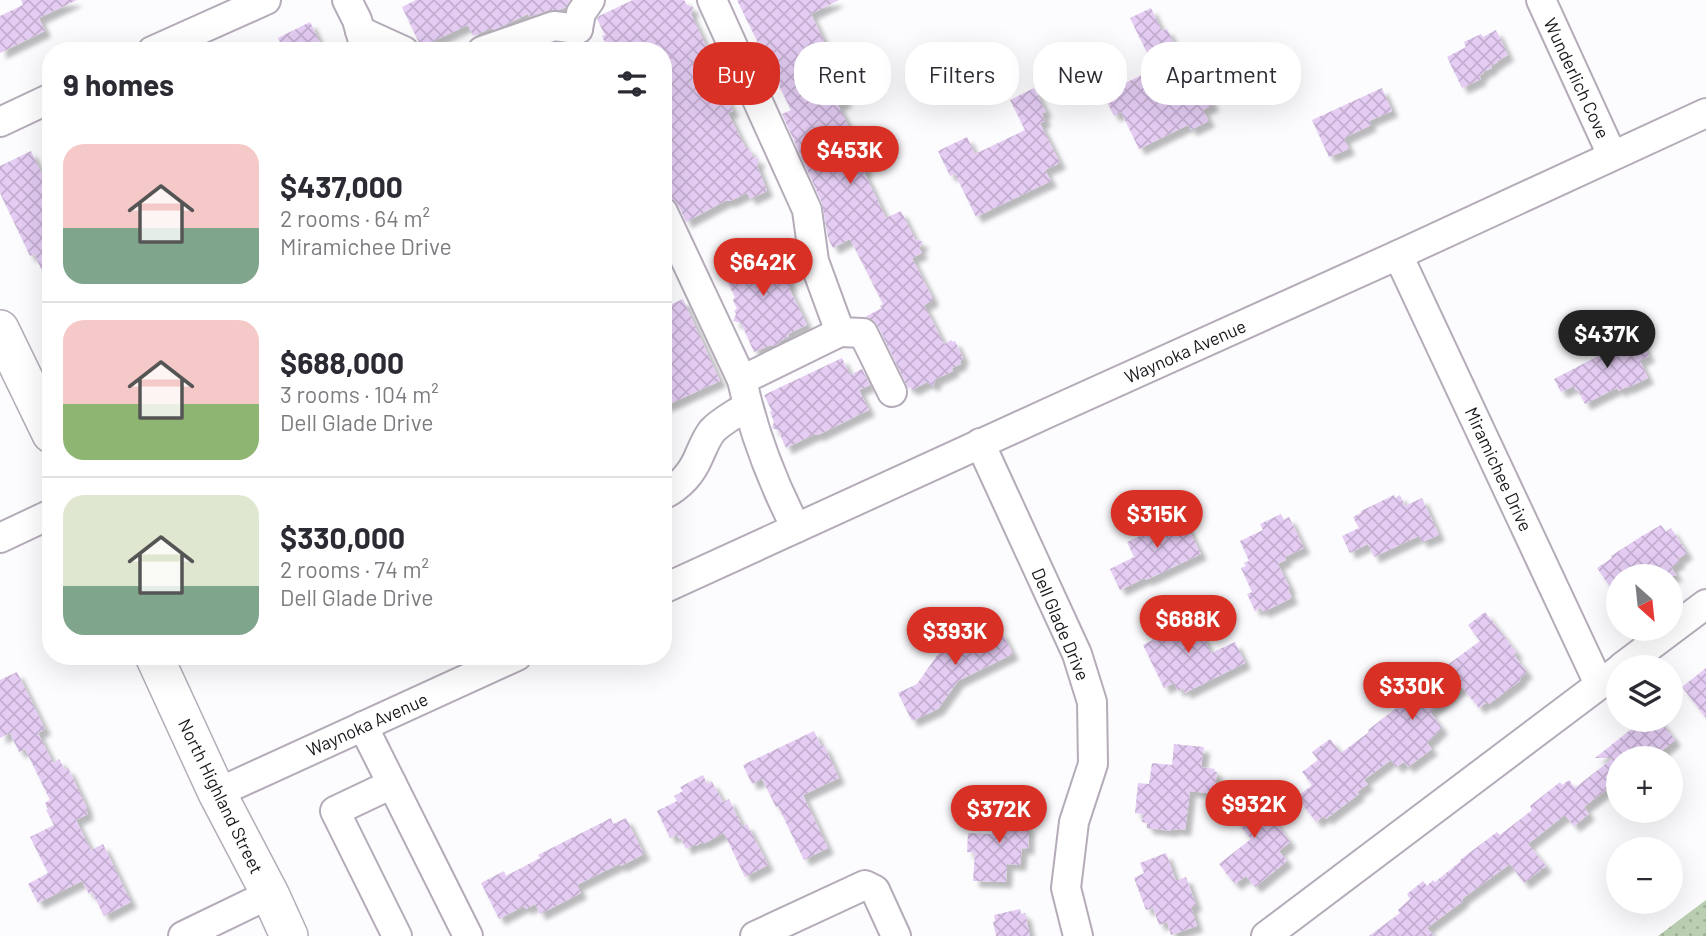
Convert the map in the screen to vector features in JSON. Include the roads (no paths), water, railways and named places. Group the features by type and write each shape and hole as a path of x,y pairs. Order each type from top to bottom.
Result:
{"main road":[{"path":"0,329 41,388"},
{"name":"North Highland Street","path":"159,665 217,793 289,936"}],"street":[{"path":"172,42 266,0"},
{"path":"347,0 363,41"},
{"path":"508,42 554,26 583,40 582,13 590,0"},
{"path":"712,0 807,209 814,261 840,332"},
{"name":"Wunderlich Cove","path":"1541,0 1612,155"},
{"path":"0,122 42,102"},
{"name":"Waynoka Avenue","path":"672,585 1706,113"},
{"name":"Miramichee Drive","path":"1398,255 1606,660"},
{"path":"673,260 745,393 767,464 796,528"},
{"path":"672,490 687,477 706,439 745,393 840,332 863,333 891,392"},
{"name":"Dell Glade Drive","path":"980,443 1077,654 1092,702 1093,764 1074,822 1066,888 1078,936"},
{"path":"0,538 42,518"},
{"path":"1638,655 1706,604"},
{"name":"Waynoka Avenue","path":"217,793 497,665"},
{"path":"1266,936 1606,679"},
{"path":"363,726 468,936"},
{"path":"392,784 335,811 397,936"},
{"path":"755,936 864,885 875,890 895,936"},
{"path":"183,936 270,894"}]}
